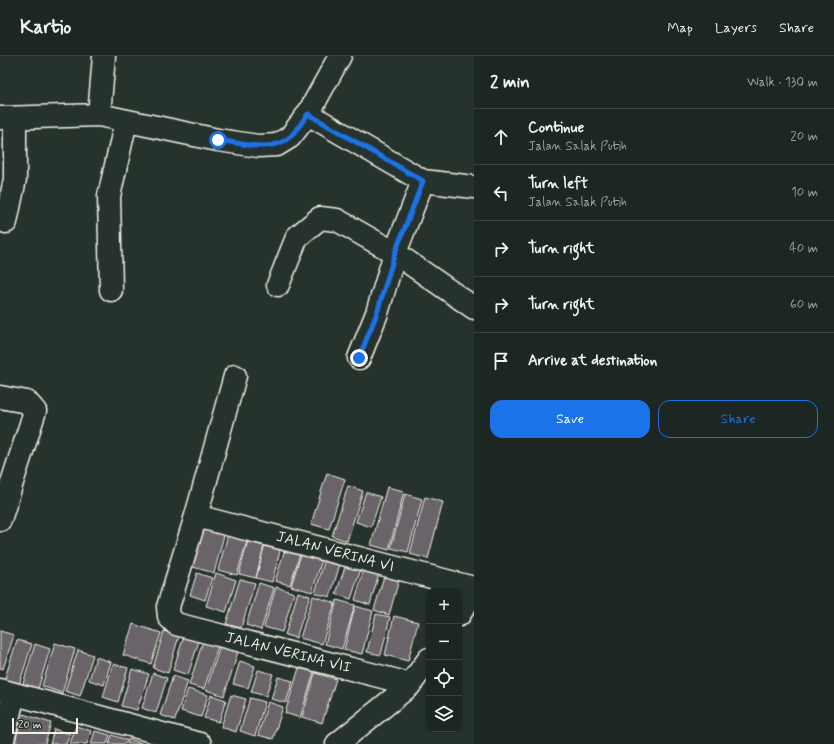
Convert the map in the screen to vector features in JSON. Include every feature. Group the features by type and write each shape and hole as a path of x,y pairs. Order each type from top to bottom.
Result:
{"street":[{"path":"99,115 104,56"},
{"path":"6,222 15,179 8,118 99,115 218,140 258,146 277,145 290,137 308,114 340,56"},
{"path":"308,114 423,181 474,187"},
{"path":"111,290 109,196 126,121"},
{"path":"359,358 377,313 395,253 423,181"},
{"path":"278,285 297,237 320,218 337,220 395,253 474,308"},
{"path":"196,516 235,376"},
{"path":"0,396 27,402 35,411 0,520"},
{"name":"JALAN VERINA VI","path":"196,516 474,589"},
{"name":"JALAN VERINA VII","path":"196,516 168,607 170,617 176,624 398,681 409,686"},
{"path":"462,610 474,589"},
{"path":"337,744 409,686 428,660"},
{"path":"2,744 7,692 200,744"}],"building":[{"path":"327,473 345,479 329,529 311,524"},
{"path":"348,486 363,491 347,541 332,536"},
{"path":"387,487 404,491 389,550 371,545"},
{"path":"366,492 381,497 371,527 356,522"},
{"path":"405,494 422,499 408,552 391,548"},
{"path":"425,497 443,502 428,559 410,554"},
{"path":"198,520 226,528 214,573 186,565"},
{"path":"229,531 248,537 237,575 218,570"},
{"path":"249,537 265,542 256,578 239,574"},
{"path":"265,543 281,547 272,582 256,578"},
{"path":"285,549 300,554 290,585 275,581"},
{"path":"301,554 322,560 312,592 291,586"},
{"path":"325,559 340,564 330,597 315,593"},
{"path":"346,564 361,569 351,599 336,594"},
{"path":"364,569 379,573 370,605 355,600"},
{"path":"197,573 212,578 205,600 190,595"},
{"path":"216,573 236,580 226,612 206,606"},
{"path":"384,576 399,580 389,615 374,610"},
{"path":"240,579 255,583 241,628 226,624"},
{"path":"259,583 274,588 261,630 246,625"},
{"path":"276,587 294,593 282,632 264,627"},
{"path":"298,592 310,596 296,638 285,635"},
{"path":"313,596 335,603 322,644 300,638"},
{"path":"337,600 355,605 342,649 325,644"},
{"path":"355,606 373,611 362,654 344,650"},
{"path":"376,614 390,617 381,655 367,652"},
{"path":"394,616 418,622 408,661 385,655"},
{"path":"133,624 161,633 151,664 123,655"},
{"path":"0,631 14,635 3,669 0,668"},
{"path":"164,631 179,636 168,673 153,668"},
{"path":"184,636 199,641 188,675 173,670"},
{"path":"17,640 32,644 19,685 4,681"},
{"path":"203,641 218,646 204,689 189,685"},
{"path":"55,643 75,649 62,693 42,686"},
{"path":"35,644 50,649 38,689 23,684"},
{"path":"220,646 238,652 224,696 206,690"},
{"path":"78,650 93,655 80,696 65,691"},
{"path":"96,657 111,662 104,685 89,680"},
{"path":"240,661 255,666 248,688 233,684"},
{"path":"113,664 128,668 118,702 103,697"},
{"path":"299,668 314,672 300,718 285,713"},
{"path":"132,669 149,674 137,710 121,706"},
{"path":"258,670 273,674 266,696 251,692"},
{"path":"153,673 167,678 156,713 142,708"},
{"path":"315,673 336,679 322,723 302,717"},
{"path":"173,676 188,681 175,720 160,715"},
{"path":"278,677 293,681 286,703 271,699"},
{"path":"188,689 208,695 201,717 181,711"},
{"path":"211,695 226,700 219,722 204,718"},
{"path":"231,695 246,699 236,732 221,727"},
{"path":"250,698 265,702 255,736 240,731"},
{"path":"268,702 283,707 273,739 258,735"},
{"path":"23,714 51,723 45,744 22,744 15,742"},
{"path":"76,726 91,731 87,744 70,744"},
{"path":"54,729 70,734 66,744 50,744"},
{"path":"95,731 110,735 107,744 91,744"},
{"path":"112,735 127,740 125,744 109,744"},
{"path":"129,739 144,744 127,744"}],"route":[{"path":"218,140 258,146 277,145 290,137 308,114 423,181 395,253 377,313 359,358"}]}
